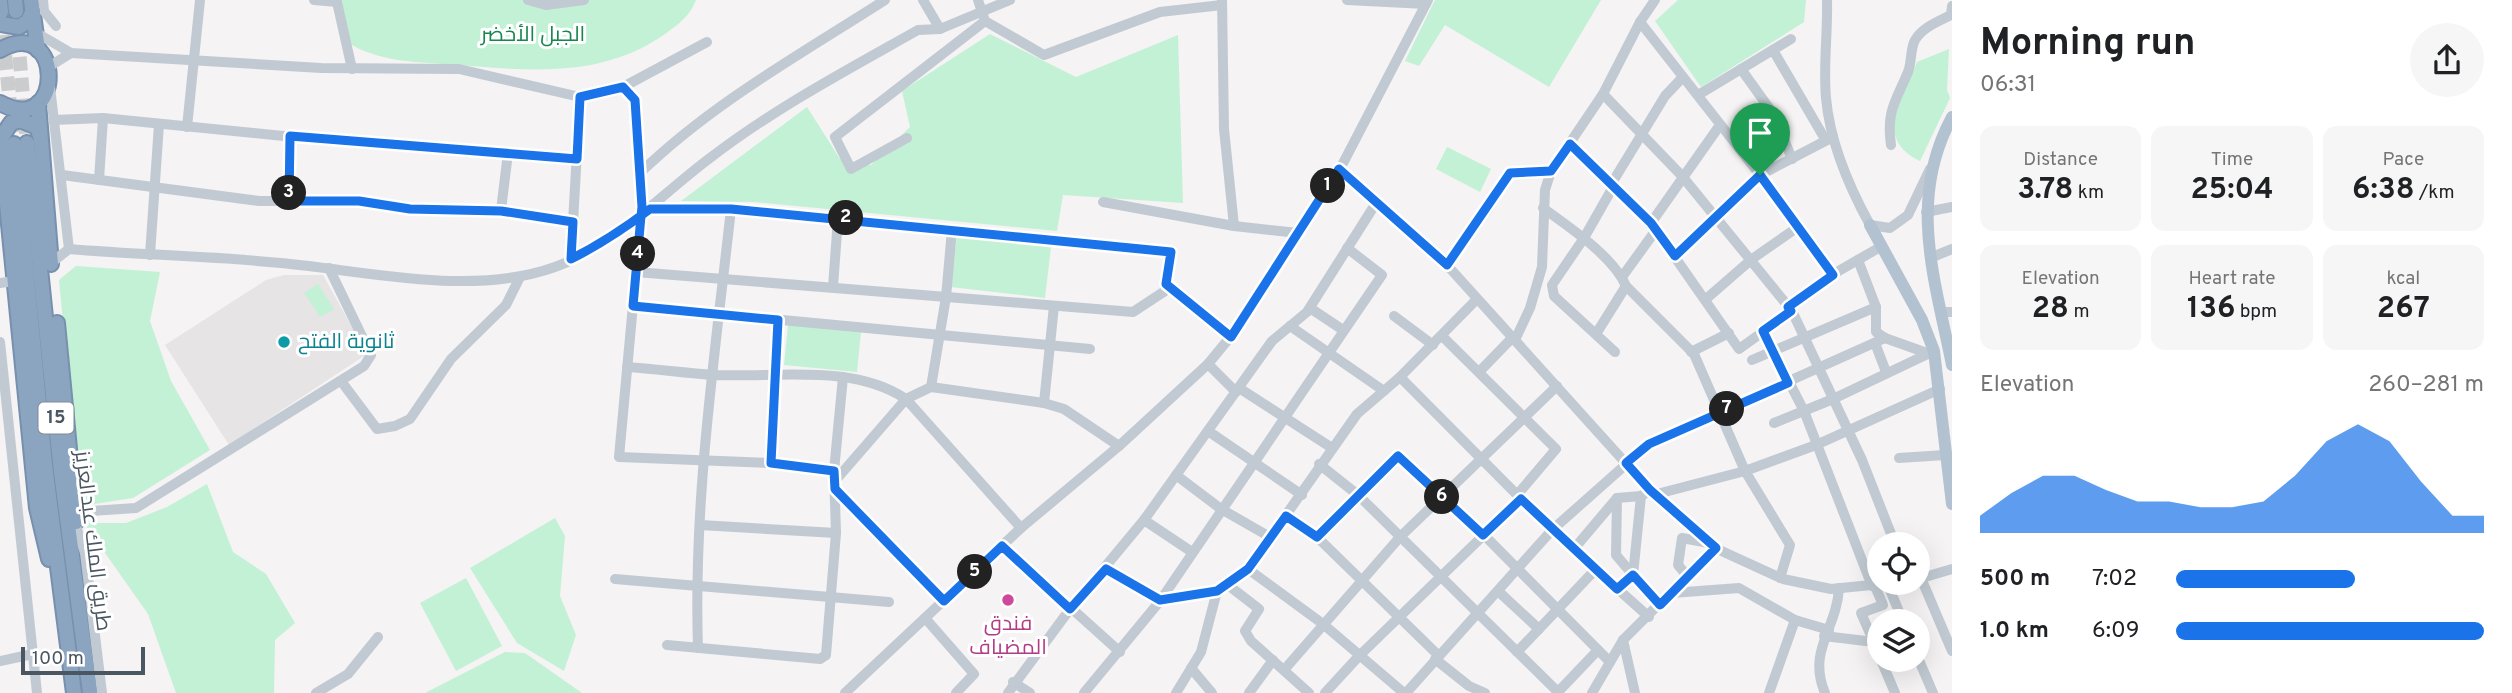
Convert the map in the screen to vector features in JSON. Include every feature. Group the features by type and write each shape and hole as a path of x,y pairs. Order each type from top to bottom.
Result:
{"highway":[{"path":"6,10 19,27 28,20 32,6"},
{"path":"32,6 38,50 50,66 50,86 17,139 7,282 37,509 65,620"},
{"path":"0,50 20,44 38,50"},
{"path":"0,103 16,109 38,103"},
{"path":"17,139 51,263 76,519 80,618"},
{"name":"طريق الملك عبدالعزيز","path":"17,139 90,693"},
{"name":"طريق الملك عبدالعزيز","path":"17,139 45,466 74,693"}],"main road":[{"path":"1950,126 1930,169 1926,212 1930,258 1946,312 1952,365"},
{"path":"1870,225 1922,320 1940,389 1952,504"}],"street":[{"path":"43,0 44,11 55,26"},
{"path":"187,127 200,0"},
{"path":"314,0 337,2 352,69"},
{"path":"528,0 546,5 584,0"},
{"path":"640,173 671,143 738,93 886,0"},
{"path":"923,0 940,29"},
{"path":"978,0 984,17 1044,55 1160,12 1222,2 1224,129 1234,226"},
{"path":"907,138 852,169 835,137 984,17 1010,0"},
{"path":"845,693 1021,528 1119,446 1208,364 1231,337 1339,169 1427,2 1347,0"},
{"path":"1480,371 1513,339 1530,308 1542,267 1543,208 1551,171 1603,94 1640,22 1655,0"},
{"path":"1829,0 1826,98 1829,138"},
{"path":"1891,145 1888,124 1892,104 1908,71 1915,40 1928,26 1951,15 1952,6"},
{"path":"51,263 69,249 492,282 520,276 571,259 599,245 641,216 709,159 776,111 918,30 940,29 984,17"},
{"path":"1640,22 1760,175 1833,275"},
{"path":"35,32 71,52 194,62 352,69 459,69 580,97 623,87 706,42"},
{"path":"1698,95 1791,39"},
{"path":"1773,50 1829,138 1870,225 1890,228 1908,215 1930,169"},
{"path":"50,66 71,52"},
{"path":"1741,69 1774,115 1792,159"},
{"path":"1615,352 1554,296 1552,285 1584,239 1641,133 1665,96 1682,78"},
{"path":"50,86 69,249"},
{"path":"623,87 635,100 641,216 619,457 771,463 834,481 944,601"},
{"path":"1603,94 1682,176 1790,309 1848,431 1890,532"},
{"path":"571,259 580,97"},
{"path":"53,120 103,118 577,159"},
{"path":"99,180 103,118"},
{"path":"150,256 159,124"},
{"path":"1596,334 1682,176 1720,125"},
{"path":"289,201 290,136"},
{"path":"1675,256 1760,175 1829,138"},
{"path":"1570,144 1653,226 1739,349 1833,275 1882,246"},
{"path":"501,211 508,153"},
{"path":"1339,169 1447,265 1653,492 1712,545"},
{"path":"1447,265 1510,173 1551,171"},
{"path":"62,174 259,201 359,201 410,209 501,211 573,222"},
{"path":"1103,202 1234,226 1298,233"},
{"path":"1008,693 1013,682 1070,609 1106,569 1144,520 1272,341 1310,308 1376,203"},
{"path":"1926,212 1952,207"},
{"path":"1543,208 1584,239 1691,352 1721,412 1745,471 1790,545 1780,578"},
{"path":"636,272 1133,312 1165,291 1171,252 731,209 650,209"},
{"path":"698,648 696,586 700,524 731,209"},
{"path":"833,288 838,218"},
{"path":"1706,299 1752,259 1797,227"},
{"path":"931,387 946,297 952,230"},
{"path":"1084,693 1160,600 1382,275 1347,248"},
{"path":"1930,258 1952,249"},
{"path":"1858,260 1876,307 1875,332 1880,341 1886,372"},
{"path":"102,693 85,553 76,519 136,508 364,366 371,355 329,268"},
{"path":"341,381 377,429 396,426 410,419 451,359 506,306 520,276"},
{"path":"1166,284 1231,337"},
{"path":"1106,569 1160,600 1217,591 1228,585 1248,569 1302,495 1319,464 1357,414 1400,377 1477,299"},
{"path":"633,306 1050,343 1090,349"},
{"path":"1044,402 1054,306"},
{"path":"1752,360 1876,307"},
{"path":"1310,308 1343,330"},
{"path":"1394,316 1433,345"},
{"path":"771,463 778,320"},
{"path":"1290,326 1384,391"},
{"path":"1763,331 1804,411 1815,445 1867,571"},
{"path":"1691,352 1729,333"},
{"path":"1325,693 1519,497 1556,449 1442,336"},
{"path":"1248,569 1323,624 1405,693 1552,530 1649,444 1880,341 1931,352"},
{"path":"0,342 37,693"},
{"path":"1774,423 1833,399 1931,352"},
{"path":"1208,364 1237,390 1332,448"},
{"path":"627,367 714,375 843,377 890,388 906,399 1021,528"},
{"path":"667,645 820,659 826,655 836,533 834,481 843,377"},
{"path":"1400,377 1552,530 1649,617"},
{"path":"1284,670 1399,537 1557,386"},
{"path":"834,481 906,399 931,387 1044,402 1064,409 1119,446"},
{"path":"1573,550 1617,498 1640,496 1745,471 1815,445 1940,389"},
{"path":"1208,431 1302,495"},
{"path":"1899,458 1945,455"},
{"path":"1317,537 1398,456 1483,535 1610,662"},
{"path":"1319,464 1357,495 1558,692 1598,650"},
{"path":"1176,475 1221,509 1270,537"},
{"path":"1593,496 1605,509"},
{"path":"1617,589 1633,575 1640,496"},
{"path":"1617,498 1616,555 1660,605"},
{"path":"1286,516 1317,537 1469,686 1485,693"},
{"path":"1144,520 1192,552"},
{"path":"700,524 836,533"},
{"path":"1688,577 1678,565 1682,538 1712,545 1780,578 1839,588 1867,586"},
{"path":"1592,693 1623,640 1688,577 1712,545"},
{"path":"1002,546 1120,652"},
{"path":"1930,576 1952,569"},
{"path":"1517,652 1595,570"},
{"path":"615,579 889,602"},
{"path":"1228,585 1259,609 1245,631 1309,693"},
{"path":"1672,593 1739,588 1795,620 1827,633 1867,641"},
{"path":"1825,693 1818,659 1839,588"},
{"path":"1498,590 1539,629"},
{"path":"1176,693 1201,652 1217,591"},
{"path":"1872,609 1883,605 1878,595"},
{"path":"1926,595 1952,651"},
{"path":"1867,611 1861,613 1867,626"},
{"path":"925,618 974,674 956,693"},
{"path":"1769,693 1795,620"},
{"path":"316,693 348,674 378,637"},
{"path":"1623,640 1636,693"},
{"path":"0,662 33,654"},
{"path":"1249,693 1273,660"},
{"path":"1191,668 1212,693"},
{"path":"1886,672 1895,693"},
{"path":"1924,672 1933,693"},
{"path":"1013,682 1030,693"}],"shaded area":[{"path":"284,275 323,275 367,354 229,445 165,345 266,280"}],"green space":[{"name":"الجبل الأخضر","path":"337,0 696,0 680,23 641,48 617,58 565,68 512,69 414,62 372,54 345,41"},
{"path":"1435,0 1601,0 1549,87 1445,25 1419,66 1405,61"},
{"path":"1678,0 1806,0 1804,22 1701,87 1655,21"},
{"path":"990,34 1076,77 1178,35 1183,203 1063,195 1057,231 754,202 681,201 807,107 840,159 871,165 910,127 902,91"},
{"path":"1949,49 1947,90 1950,98 1920,161 1906,152 1898,141 1894,130 1895,117 1917,62"},
{"path":"1447,147 1491,169 1480,192 1436,169"},
{"path":"957,235 1051,247 1045,298 951,287"},
{"path":"76,266 160,272 150,321 171,381 210,450 133,498 81,506 59,280"},
{"path":"318,284 334,309 320,317 304,293"},
{"path":"788,325 861,332 857,372 784,365"},
{"path":"207,484 233,552 266,574 295,623 275,640 274,693 176,693 148,614 84,523 126,523 167,507"},
{"path":"555,518 565,536 560,596 576,635 564,671 517,643 470,568"},
{"path":"466,578 502,646 456,671 420,603"},
{"path":"505,652 525,653 582,693 425,693"}],"tunnel":[{"path":"1,14 14,144"},
{"path":"16,15 27,143"}],"place":[{"name":"ثانوية الفتح","path":"284,342"},
{"name":"فندق المضياف","path":"1008,600"}],"route":[{"path":"1760,175 1675,256 1651,223 1570,144 1551,171 1525,170 1510,173 1488,209 1447,265 1339,169 1231,337 1166,284 1171,252 731,209 650,209 641,216 599,245 571,259 573,222 501,211 410,209 359,201 289,201 290,136 577,159 580,97 623,87 635,100 642,207 641,216 633,306 778,320 771,463 834,471 835,489 944,601 1002,546 1070,609 1106,569 1160,600 1217,591 1248,569 1286,516 1317,537 1398,456 1483,535 1521,499 1617,589 1633,575 1660,605 1716,548 1650,490 1626,463 1649,444 1788,383 1763,331 1791,311 1788,307 1833,275 1760,175"}]}
